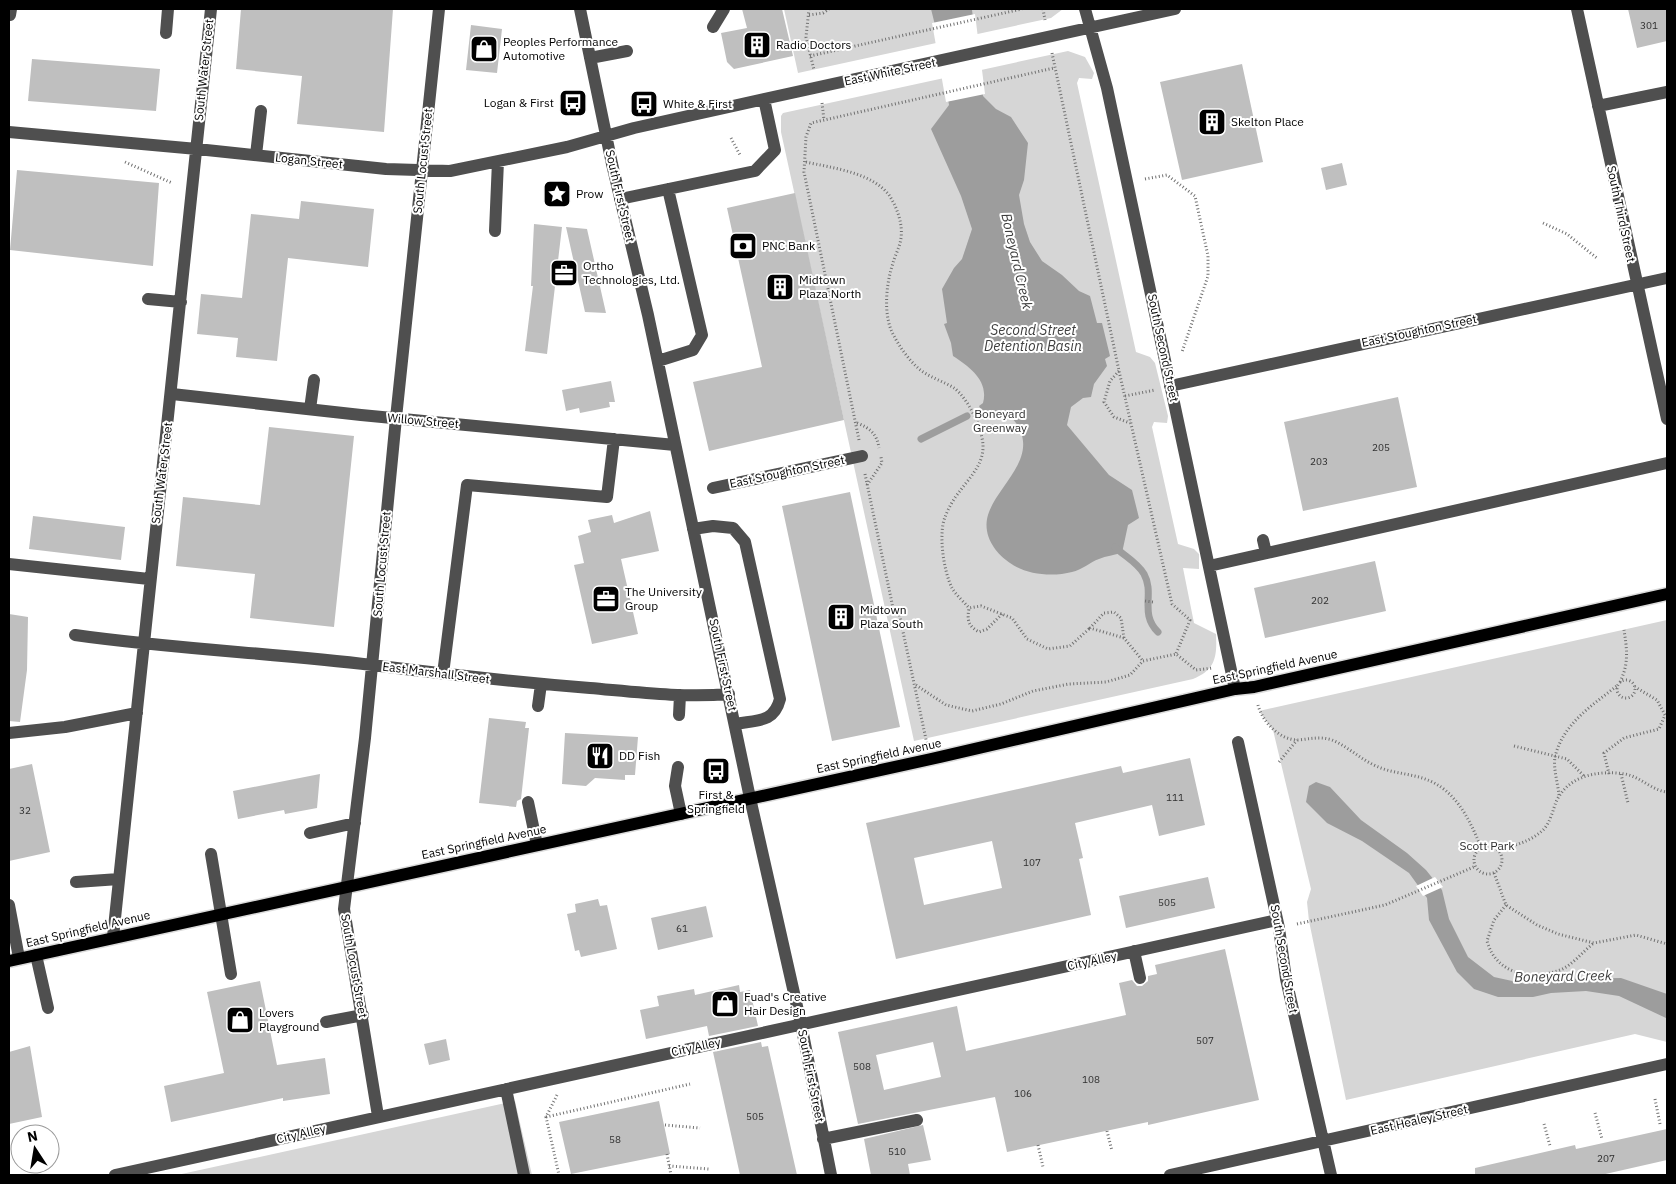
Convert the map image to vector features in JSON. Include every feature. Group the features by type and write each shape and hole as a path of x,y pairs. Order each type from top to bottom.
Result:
{"main road":[{"name":"East Springfield Avenue","path":"14,960 681,814 1667,594"}],"street":[{"path":"166,33 168,9"},
{"name":"South Water Street","path":"113,937 150,579 172,394 211,9"},
{"name":"South Locust Street","path":"378,1116 363,1014 344,909 372,665 439,9"},
{"name":"South First Street","path":"580,9 606,136 658,361 750,798 801,1024 831,1175"},
{"path":"713,27 724,9"},
{"name":"South Second Street","path":"1085,9 1106,88 1235,689"},
{"name":"East White Street","path":"606,136 764,99 1175,9"},
{"name":"South Third Street","path":"1577,9 1636,285 1667,419"},
{"path":"590,58 627,51"},
{"path":"1598,106 1667,92"},
{"path":"620,199 755,171 775,150 764,99"},
{"path":"256,155 261,111"},
{"name":"Logan Street","path":"9,132 423,171 450,171 606,136"},
{"path":"495,231 498,161"},
{"path":"658,361 693,350 702,335 668,189"},
{"name":"East Stoughton Street","path":"1170,386 1667,278"},
{"path":"148,299 181,302"},
{"path":"310,409 314,380"},
{"name":"Willow Street","path":"172,394 675,445"},
{"path":"443,674 467,484 607,498 614,439"},
{"name":"East Stoughton Street","path":"713,488 862,456"},
{"path":"1209,566 1667,463"},
{"path":"693,529 713,526 733,528 745,542 780,699 777,711 768,718 735,724"},
{"path":"1263,540 1266,553"},
{"path":"9,564 150,579"},
{"name":"East Marshall Street","path":"75,636 372,665 541,684 680,695 729,694"},
{"path":"538,706 541,684"},
{"path":"679,715 680,695"},
{"path":"9,733 66,727 137,713"},
{"name":"South Second Street","path":"1238,742 1278,924 1286,979 1331,1175"},
{"path":"678,766 675,786 681,814"},
{"path":"528,802 537,845"},
{"path":"310,833 355,823"},
{"path":"211,854 231,974"},
{"path":"76,882 119,879"},
{"path":"9,906 14,960"},
{"name":"City Alley","path":"115,1175 1134,951 1278,924"},
{"path":"1134,951 1140,978"},
{"path":"36,954 48,1008"},
{"path":"326,1022 363,1014"},
{"name":"East Healey Street","path":"1170,1175 1667,1064"},
{"path":"506,1089 524,1175"},
{"path":"823,1139 917,1120"}],"path":[{"path":"809,9 806,37 814,70"},
{"path":"809,15 823,13 829,9"},
{"path":"810,56 1022,9"},
{"path":"1043,9 1044,18"},
{"path":"1052,56 1130,424 1172,604 1190,620 1176,654"},
{"path":"1002,614 987,629 979,632 972,628 968,622 969,608 953,589 945,571 944,518 958,493 979,466 983,445 977,423 966,402 956,389 919,368 906,354 893,333 887,315 888,289 892,266 902,238 900,219 894,203 887,193 872,181 854,174 806,162 806,138 811,123 1054,68"},
{"path":"822,104 824,120"},
{"path":"731,138 744,162"},
{"path":"125,162 172,183"},
{"path":"1145,179 1167,175 1195,196 1201,222 1208,256 1208,276 1182,352"},
{"path":"1543,223 1567,234 1598,259"},
{"path":"1119,371 1110,381 1104,402 1114,417 1130,424"},
{"path":"1124,396 1170,386"},
{"path":"1145,602 1153,602"},
{"path":"969,608 981,606 1012,618 1027,639 1048,649 1070,646 1104,613 1114,612 1121,618 1124,638 1143,662"},
{"path":"1090,628 1124,638"},
{"path":"1559,795 1555,758 1571,724 1618,684 1627,669 1627,649 1624,630"},
{"path":"915,684 946,705 972,711 1001,704 1033,691 1068,684 1106,682 1130,675 1143,662 1176,654"},
{"path":"1176,654 1196,670 1207,670"},
{"path":"1609,774 1604,753 1624,738 1660,729 1665,715 1657,700 1634,687 1628,681 1618,684"},
{"path":"1618,684 1618,694 1625,698 1633,695 1634,687"},
{"path":"1258,705 1259,711 1273,730 1296,740 1314,738 1332,740 1376,766 1416,775 1445,790 1463,810 1481,848"},
{"path":"1279,762 1296,740"},
{"path":"1514,746 1567,760 1584,776"},
{"path":"1620,774 1628,803"},
{"path":"1499,850 1502,863 1494,873 1486,874 1476,866 1474,858 1481,848 1490,846 1499,850 1529,841 1546,828 1559,795 1566,786 1584,776 1620,774 1632,777 1657,791 1667,792"},
{"path":"1278,924 1372,908 1398,900 1476,866"},
{"path":"1494,873 1506,905 1548,930 1594,943 1636,935 1667,944"},
{"path":"1506,905 1494,920 1487,941 1495,960 1508,969 1533,975 1560,970 1594,943"},
{"path":"559,1175 546,1116 568,1075"},
{"path":"546,1116 690,1084"},
{"path":"1655,1099 1660,1124"},
{"path":"1595,1112 1602,1138"},
{"path":"1544,1124 1550,1146"},
{"path":"664,1125 700,1128"},
{"path":"1108,1131 1112,1151"},
{"path":"1038,1145 1043,1167"},
{"path":"667,1154 671,1175"},
{"path":"669,1166 709,1170"}],"green space":[{"path":"784,9 1063,9 1051,18 798,73"},
{"name":"Boneyard Greenway","path":"1068,51 1085,57 1094,73 1092,79 1079,78 1077,83 1136,352 1150,357 1155,363 1168,416 1167,423 1154,422 1152,427 1178,544 1194,549 1199,554 1199,569 1183,568 1194,623 1216,634 1214,661 1211,667 1193,679 914,741 781,132 781,116 783,113"},
{"name":"Scott Park","path":"1667,620 1667,1042 1635,1034 1346,1100 1309,921 1307,902 1311,889 1273,730 1259,711"},
{"path":"515,1101 532,1175 177,1175"}],"water":[{"name":"Second Street Detention Basin","path":"931,9 972,10 983,96 996,109 1011,117 1028,143 1024,180 1019,195 1024,224 1030,242 1042,261 1062,275 1079,291 1090,296 1097,323 1102,323 1110,356 1105,359 1107,366 1094,384 1091,397 1083,398 1071,407 1067,425 1109,475 1132,490 1139,518 1128,525 1122,553 1102,558 1079,570 1065,574 1040,574 1016,567 999,554 988,536 988,515 1020,460 1023,448 1022,436 1016,423 1009,416 997,413 983,414 979,406 983,403 984,395 981,381 972,370 953,356 951,343 944,324 947,323 942,289 954,268 962,259 972,229 961,196 931,129 949,105 938,37"},
{"path":"1316,782 1330,787 1361,820 1407,853 1426,870 1442,890 1449,919 1468,957 1494,977 1526,984 1563,979 1621,978 1667,994 1667,1025 1666,1018 1619,996 1586,991 1551,993 1533,997 1498,997 1474,989 1457,972 1429,920 1427,898 1409,873 1362,841 1327,823 1306,802 1309,786"}],"pier":[{"path":"975,14 985,94 946,102 932,23"},
{"path":"1435,877 1443,887 1423,896 1416,886"}],"building":[{"path":"241,9 393,9 384,132 297,124 302,76 236,69"},
{"name":"Radio Doctors","path":"742,9 782,9 793,56 734,69 727,62 721,33 747,28"},
{"path":"1628,9 1667,9 1667,41 1637,48"},
{"name":"Peoples Performance Automotive","path":"471,25 502,29 497,73 466,70"},
{"path":"32,59 160,69 156,111 28,101"},
{"name":"Skelton Place","path":"1242,64 1263,162 1182,180 1160,82"},
{"path":"1342,163 1347,185 1326,190 1321,168"},
{"path":"17,170 159,183 153,266 10,250"},
{"name":"Midtown Plaza North","path":"795,193 844,420 709,451 693,382 762,367 727,208"},
{"path":"301,201 374,209 368,267 288,258 277,361 236,357 238,338 197,334 201,294 242,298 251,214 299,219"},
{"path":"534,224 562,227 547,354 525,351 533,286 531,286"},
{"path":"566,227 587,229 606,313 585,312"},
{"path":"611,381 615,402 609,402 610,407 580,413 579,408 566,411 562,390"},
{"path":"1398,397 1417,487 1303,511 1284,422"},
{"path":"269,427 354,436 334,627 250,618 255,574 176,566 183,497 260,505"},
{"name":"Midtown Plaza South","path":"850,492 900,727 832,741 782,506"},
{"name":"The University Group","path":"650,511 659,551 621,559 638,634 592,644 574,565 584,563 578,536 591,532 588,520 612,515 614,523"},
{"path":"33,516 125,527 121,560 29,549"},
{"path":"1375,561 1386,611 1265,638 1254,588"},
{"path":"9,614 28,617 27,670 20,722 9,721"},
{"path":"489,718 526,722 525,728 529,728 521,799 517,801 516,807 479,803"},
{"name":"DD Fish","path":"565,733 638,737 635,775 625,775 625,780 595,778 586,786 562,784"},
{"path":"1190,758 1205,825 1159,836 1152,805 1075,823 1083,858 1079,859 1091,915 896,959 866,823 1121,766 1123,773","holes":["992,841 1002,888 924,905 914,858"]},
{"path":"32,764 50,852 9,861 9,769"},
{"path":"320,774 317,808 285,814 284,810 238,819 233,791"},
{"path":"1208,877 1215,908 1126,928 1119,896"},
{"path":"598,899 600,906 607,905 617,949 581,957 579,950 575,951 567,914 576,912 575,904"},
{"path":"706,906 713,937 658,950 651,918"},
{"path":"1225,949 1259,1100 1148,1125 1148,1122 1007,1152 995,1097 858,1124 838,1032 957,1006 966,1051 1126,1015 1119,983 1132,980 1137,986 1142,986 1148,981 1148,976 1157,974 1155,965","holes":["933,1042 941,1077 884,1090 876,1055"]},
{"path":"260,981 277,1065 325,1058 330,1094 283,1101 283,1098 171,1122 164,1086 224,1073 207,992"},
{"path":"739,985 740,992 750,990 758,1026 709,1036 707,1026 646,1039 640,1010 659,1006 657,996 694,989 695,995"},
{"path":"446,1039 450,1060 429,1065 424,1044"},
{"path":"761,1042 762,1047 768,1046 797,1175 740,1175 713,1052"},
{"path":"30,1046 42,1117 9,1124 9,1052"},
{"path":"659,1101 670,1154 571,1174 559,1122"},
{"path":"923,1125 931,1160 908,1164 910,1175 871,1175 864,1139"},
{"path":"1667,1129 1667,1160 1601,1175 1475,1175 1475,1168 1575,1145 1576,1149"}],"waterway":[{"path":"921,439 967,416"},
{"name":"Boneyard Creek","path":"1115,547 1144,574 1148,589 1149,618 1158,632"}],"place":[{"name":"Radio Doctors","path":"757,45"},
{"name":"Peoples Performance Automotive","path":"484,49"},
{"name":"Logan & First","path":"573,103"},
{"name":"White & First","path":"644,104"},
{"name":"Skelton Place","path":"1212,122"},
{"name":"Prow","path":"557,194"},
{"name":"PNC Bank","path":"743,246"},
{"name":"Ortho Technologies, Ltd.","path":"564,273"},
{"name":"Midtown Plaza North","path":"780,287"},
{"name":"The University Group","path":"606,599"},
{"name":"Midtown Plaza South","path":"841,617"},
{"name":"DD Fish","path":"600,756"},
{"name":"First & Springfield","path":"716,771"},
{"name":"Fuad's Creative Hair Design","path":"725,1004"},
{"name":"Lovers Playground","path":"240,1020"}]}
